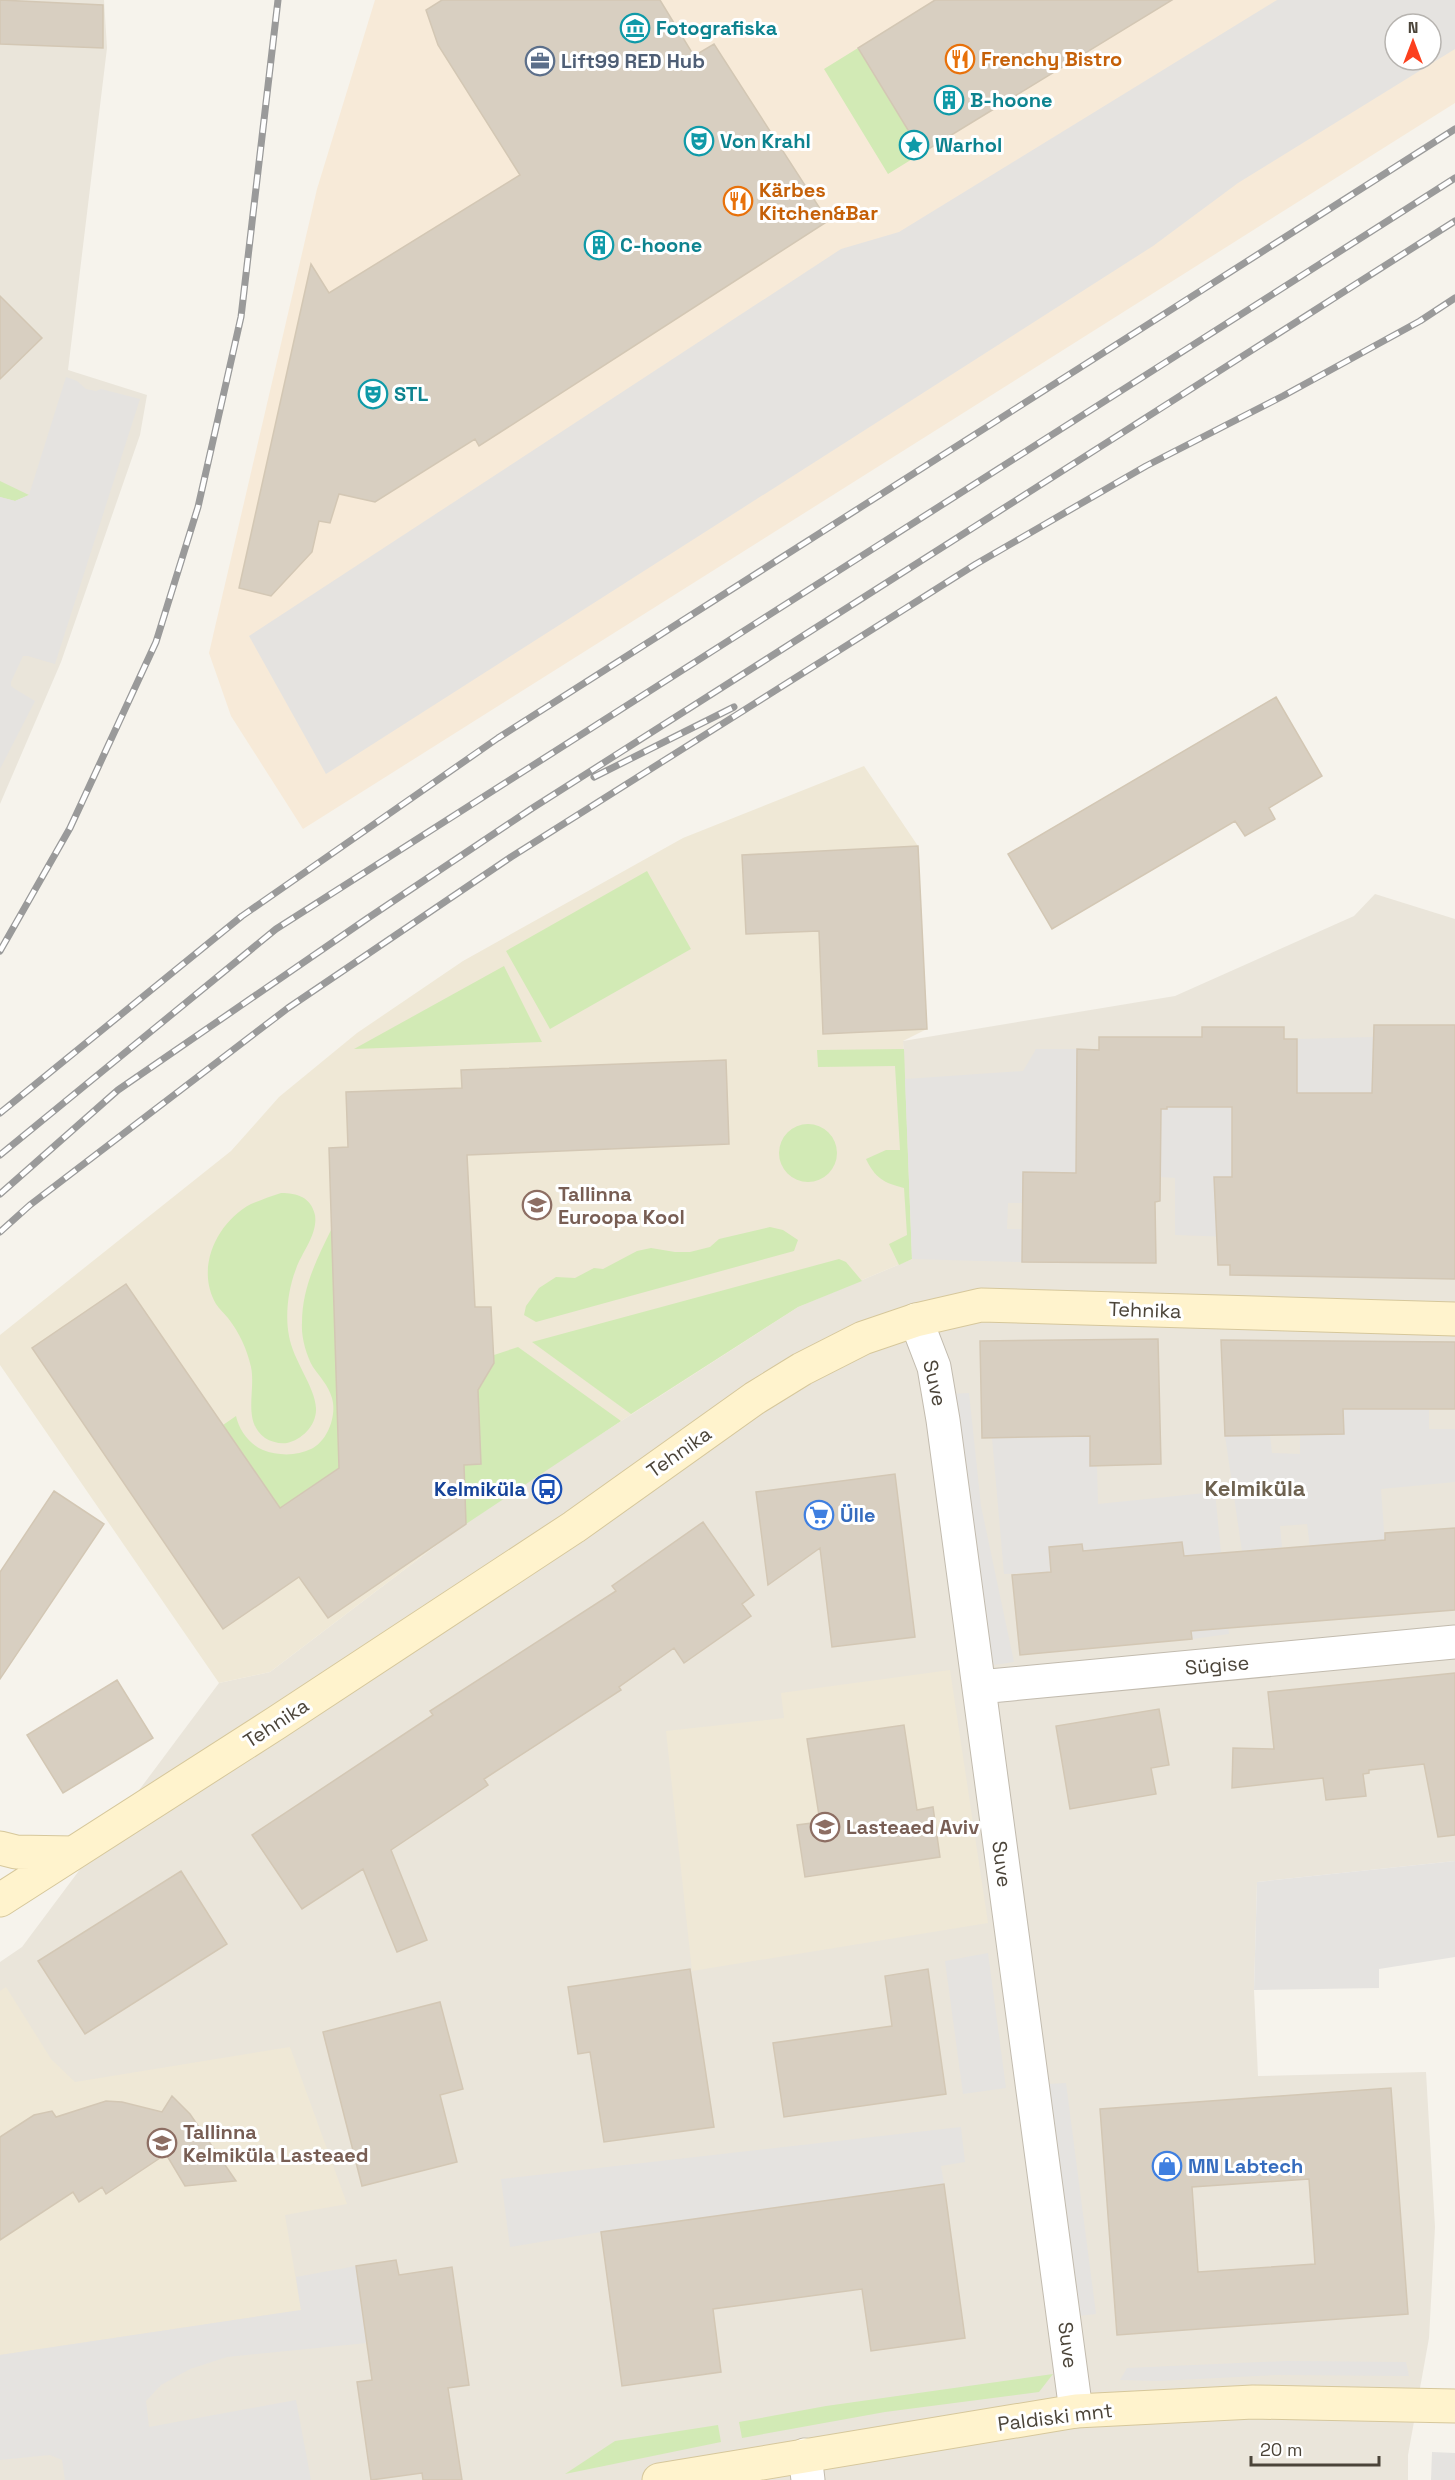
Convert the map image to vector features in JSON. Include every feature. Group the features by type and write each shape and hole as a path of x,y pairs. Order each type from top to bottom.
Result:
{"street":[{"name":"Tehnika","path":"0,1900 574,1527 755,1398 802,1369 863,1338 916,1320 981,1305 1455,1319"},
{"name":"Suve","path":"916,1320 936,1377 1076,2411"},
{"name":"Sügise","path":"979,1687 1455,1642"},
{"path":"0,1848 16,1852 73,1853"},
{"name":"Paldiski mnt","path":"659,2480 806,2468 1076,2411 1253,2402 1455,2406"}],"shaded area":[{"path":"0,0 104,0 107,48 68,370 147,395 140,435 61,662 0,804"},
{"path":"375,0 1455,0 1455,103 303,829 231,716 209,653 317,189"},
{"path":"1277,0 1455,0 1455,49 1443,56 1443,12 1383,12 1383,72 1418,72 1238,183 1153,246 326,774 249,636 841,249 899,232"},
{"path":"66,377 77,381 86,389 96,391 101,389 140,399 55,664 23,656 11,682 11,686 35,701 0,769 0,497 15,501 29,495"},
{"name":"Tallinna Euroopa Kool","path":"864,766 918,846 927,1029 903,1041 912,1259 798,1307 480,1512 270,1672 219,1683 0,1365 0,1335 231,1151 279,1097 357,1033 463,961 683,838"},
{"path":"1375,894 1455,919 1455,1861 1257,1882 1254,1990 1258,2076 1426,2072 1435,2227 1429,2338 1408,2455 1408,2480 0,2480 0,1962 22,1947 219,1683 270,1672 480,1512 798,1307 912,1259 903,1041 1175,996 1354,916"},
{"path":"1373,1037 1372,1119 1232,1153 1231,1237 1175,1235 1175,1178 1161,1177 1161,1109 1167,1109 1167,1089 1202,1107 1297,1107 1297,1039"},
{"path":"1036,1049 1077,1049 1076,1173 1023,1172 1023,1203 1008,1203 1007,1229 1022,1229 1022,1262 912,1259 905,1079 1023,1071"},
{"path":"1342,1342 1429,1409 1429,1429 1455,1429 1455,1482 1381,1489 1390,1614 1310,1547 1307,1524 1280,1526 1282,1547 1242,1551 1225,1436 1270,1435 1272,1453 1300,1454 1300,1435 1344,1434"},
{"path":"969,1393 981,1506 1014,1662 994,1665 964,1513 949,1394"},
{"path":"1090,1430 1090,1466 1097,1466 1098,1504 1215,1492 1229,1634 1192,1639 1182,1542 1127,1547 1084,1566 1082,1544 1050,1547 1051,1572 1004,1574 992,1438 1034,1437"},
{"name":"Lasteaed Aviv","path":"950,1670 988,1923 692,1971 666,1731 784,1718 781,1693"},
{"path":"1455,1861 1455,1957 1379,1969 1379,1988 1254,1990 1257,1882"},
{"path":"988,1953 1006,2088 963,2094 945,1961"},
{"name":"Tallinna Kelmiküla Lasteaed","path":"6,1987 51,2059 75,2082 290,2047 347,2204 285,2215 301,2310 0,2355 0,1991"},
{"path":"1066,2083 1096,2314 1078,2316 1047,2084"},
{"path":"961,2127 965,2162 941,2166 944,2184 510,2247 501,2179"},
{"path":"356,2266 367,2343 227,2357 190,2369 161,2385 146,2401 149,2427 296,2400 311,2480 65,2480 62,2460 50,2455 0,2460 0,2355 301,2310 296,2277"},
{"path":"1286,2361 1406,2362 1409,2376 1277,2375 1158,2381 1120,2380 1127,2368"},
{"path":"1432,2452 1455,2453 1455,2480 1431,2480"}],"green space":[{"path":"858,48 922,153 888,174 824,69"},
{"path":"0,481 29,495 15,501 0,497"},
{"path":"647,871 691,949 550,1029 506,951"},
{"path":"504,966 542,1042 354,1049"},
{"path":"904,1049 912,1259 899,1265 889,1244 907,1235 904,1188 881,1179 866,1159 886,1150 900,1150 895,1066 818,1067 817,1050"},
{"path":"802,1124 814,1124 829,1132 837,1147 837,1159 829,1174 814,1182 802,1182 787,1174 779,1159 779,1147 787,1132"},
{"path":"281,1193 298,1195 307,1200 315,1215 312,1236 293,1277 287,1320 291,1345 312,1391 316,1414 311,1426 303,1435 284,1443 273,1442 265,1438 254,1423 251,1405 252,1376 247,1354 236,1329 216,1304 210,1290 208,1276 213,1247 228,1222 251,1204"},
{"path":"770,1227 783,1230 798,1240 794,1251 536,1322 524,1315 526,1306 539,1288 556,1277 575,1278 594,1268 603,1269 637,1251 651,1248 690,1252 710,1247 719,1239"},
{"path":"332,1228 339,1468 280,1508 223,1425 236,1416 242,1431 253,1444 263,1450 281,1454 300,1453 311,1449 322,1440 330,1427 333,1412 332,1398 308,1357 302,1323 308,1285"},
{"path":"839,1259 846,1262 862,1281 798,1307 631,1414 532,1342"},
{"path":"518,1347 621,1421 466,1524 464,1465 481,1464 477,1371 494,1355"},
{"path":"1053,2374 1039,2392 885,2412 742,2438 739,2422 826,2406"},
{"path":"718,2425 721,2442 565,2474 615,2441"}],"building":[{"path":"0,0 103,5 103,48 0,44"},
{"path":"442,0 660,0 694,56 714,44 828,221 479,446 475,439 375,502 339,494 330,523 319,521 312,552 271,596 239,588 311,264 329,293 520,175 438,45 426,10"},
{"name":"B-hoone","path":"935,0 1172,0 922,153 858,48"},
{"path":"0,296 42,338 0,379"},
{"path":"1276,697 1322,776 1269,808 1275,819 1245,836 1235,821 1052,929 1008,854"},
{"path":"918,846 927,1029 823,1034 819,931 746,934 742,855"},
{"path":"1374,1025 1455,1025 1455,1279 1230,1275 1230,1265 1218,1265 1214,1177 1232,1177 1232,1107 1167,1107 1167,1109 1161,1109 1160,1201 1155,1202 1156,1263 1022,1262 1023,1172 1076,1173 1077,1049 1099,1050 1099,1037 1202,1037 1202,1027 1284,1027 1284,1039 1297,1039 1297,1093 1372,1093"},
{"path":"726,1060 729,1144 467,1155 475,1307 491,1307 494,1363 478,1390 481,1464 464,1465 466,1524 328,1618 299,1577 223,1629 32,1348 126,1284 280,1508 339,1468 329,1148 348,1147 346,1092 462,1088 461,1070"},
{"path":"1158,1339 1161,1464 1090,1466 1090,1436 982,1438 980,1341"},
{"path":"1221,1340 1455,1342 1455,1409 1343,1409 1344,1434 1225,1436"},
{"path":"895,1474 915,1637 832,1647 820,1548 768,1585 756,1492"},
{"path":"54,1491 104,1524 0,1679 0,1572"},
{"path":"703,1522 754,1595 742,1604 751,1616 684,1663 674,1648 619,1687 621,1690 484,1779 488,1785 391,1850 427,1940 397,1952 363,1869 302,1909 252,1835 433,1715 430,1711 616,1591 612,1586"},
{"path":"1455,1528 1455,1610 1191,1631 1192,1639 1020,1655 1012,1575 1051,1572 1049,1547 1082,1544 1083,1551 1182,1542 1184,1556 1385,1540 1385,1533"},
{"path":"1455,1673 1455,1835 1438,1837 1424,1764 1369,1770 1369,1773 1363,1774 1366,1796 1326,1800 1323,1778 1232,1788 1233,1748 1274,1749 1268,1692"},
{"path":"117,1680 153,1738 63,1793 27,1735"},
{"path":"1159,1709 1169,1765 1151,1768 1156,1794 1070,1809 1056,1726"},
{"path":"904,1725 917,1810 933,1807 940,1857 805,1877 797,1825 820,1822 807,1739"},
{"path":"181,1871 227,1944 85,2034 38,1961"},
{"path":"690,1969 714,2127 604,2142 590,2052 578,2054 568,1987"},
{"path":"928,1969 946,2094 784,2117 773,2043 892,2026 885,1976"},
{"path":"440,2002 463,2089 440,2095 457,2162 362,2186 323,2032"},
{"path":"1391,2088 1408,2314 1117,2335 1100,2109","holes":["1309,2179 1315,2264 1198,2272 1192,2187"]},
{"path":"172,2096 190,2114 236,2181 185,2186 166,2154 106,2194 102,2187 79,2202 73,2192 0,2240 0,2137 34,2115 52,2111 56,2117 106,2101 122,2102 162,2112"},
{"path":"944,2184 965,2338 871,2351 862,2289 713,2309 721,2372 622,2386 601,2232"},
{"path":"396,2260 399,2275 452,2267 469,2385 448,2388 462,2480 423,2480 422,2473 371,2480 357,2382 372,2380 356,2266"}],"railway":[{"path":"0,951 70,828 156,642 198,507 241,317 278,0"},
{"path":"0,1113 242,916 498,738 1455,129"},
{"path":"0,1155 276,929 1455,178"},
{"path":"0,1194 118,1090 368,918 531,809 1455,221"},
{"path":"0,1232 30,1205 288,1008 511,857 976,564 1146,466 1283,396 1420,321 1455,298"},
{"path":"594,777 734,707"}],"place":[{"name":"Fotografiska","path":"635,28"},
{"name":"Frenchy Bistro","path":"960,59"},
{"name":"Lift99 RED Hub","path":"540,61"},
{"name":"B-hoone","path":"949,100"},
{"name":"Von Krahl","path":"699,141"},
{"name":"Warhol","path":"914,145"},
{"name":"Kärbes Kitchen&Bar","path":"738,201"},
{"name":"C-hoone","path":"599,245"},
{"name":"STL","path":"373,394"},
{"name":"Tallinna Euroopa Kool","path":"537,1205"},
{"name":"Kelmiküla","path":"547,1489"},
{"name":"Ülle","path":"819,1515"},
{"name":"Lasteaed Aviv","path":"825,1827"},
{"name":"Tallinna Kelmiküla Lasteaed","path":"162,2143"},
{"name":"MN Labtech","path":"1167,2166"}],"district":[{"name":"Kelmiküla","path":"1255,1488"}]}
